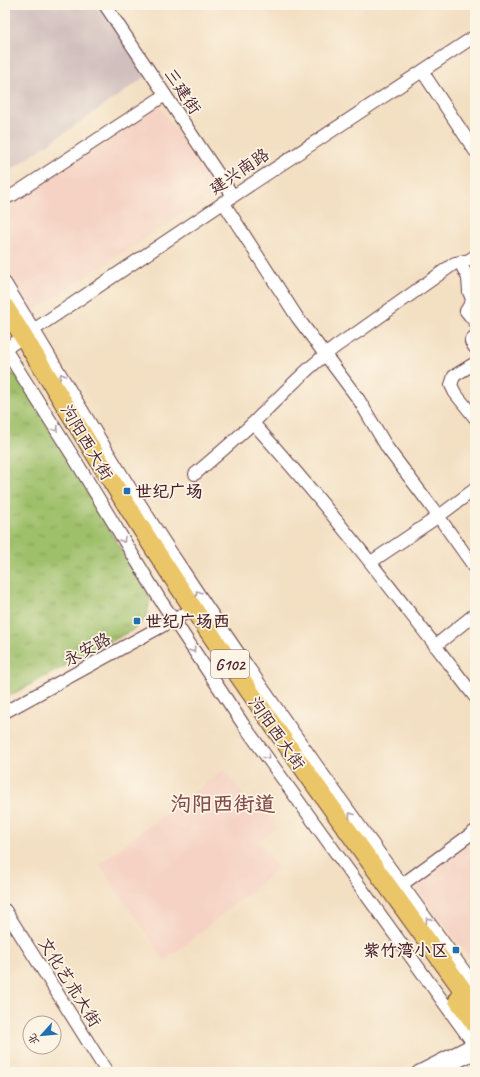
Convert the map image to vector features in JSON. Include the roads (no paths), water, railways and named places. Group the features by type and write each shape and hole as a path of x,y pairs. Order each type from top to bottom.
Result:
{"highway":[{"name":"泃阳西大街","path":"5,307 16,341 179,617 475,1024"},
{"name":"泃阳西大街","path":"5,326 124,502 184,596 267,719 397,889 475,1007"}],"street":[{"name":"三建街","path":"105,5 165,95 297,316 359,400 388,449 439,516 475,568"},
{"name":"建兴南路","path":"16,341 475,36"},
{"path":"422,71 475,151"},
{"path":"5,198 13,195 165,95"},
{"path":"195,474 253,423 309,367 344,340 454,263 470,260 475,256"},
{"path":"460,262 468,278 469,292 472,298 466,311 475,322"},
{"path":"5,283 16,341"},
{"path":"475,336 471,342 475,348"},
{"path":"475,363 454,376 451,385 455,393 475,418"},
{"path":"253,423 294,468 371,562 475,697"},
{"path":"371,562 439,516 475,489"},
{"path":"435,646 475,614"},
{"path":"179,617 243,724 475,1046"},
{"name":"永安路","path":"5,712 179,617"},
{"path":"475,831 397,889 475,986"},
{"name":"文化艺术大街","path":"5,910 107,1072"},
{"path":"418,1072 475,1046"},
{"path":"437,1072 475,1046"}],"place":[{"name":"世纪广场","path":"127,491"},
{"name":"世纪广场西","path":"137,621"},
{"name":"紫竹湾小区","path":"456,950"}],"district":[{"name":"泃阳西街道","path":"223,804"}]}
